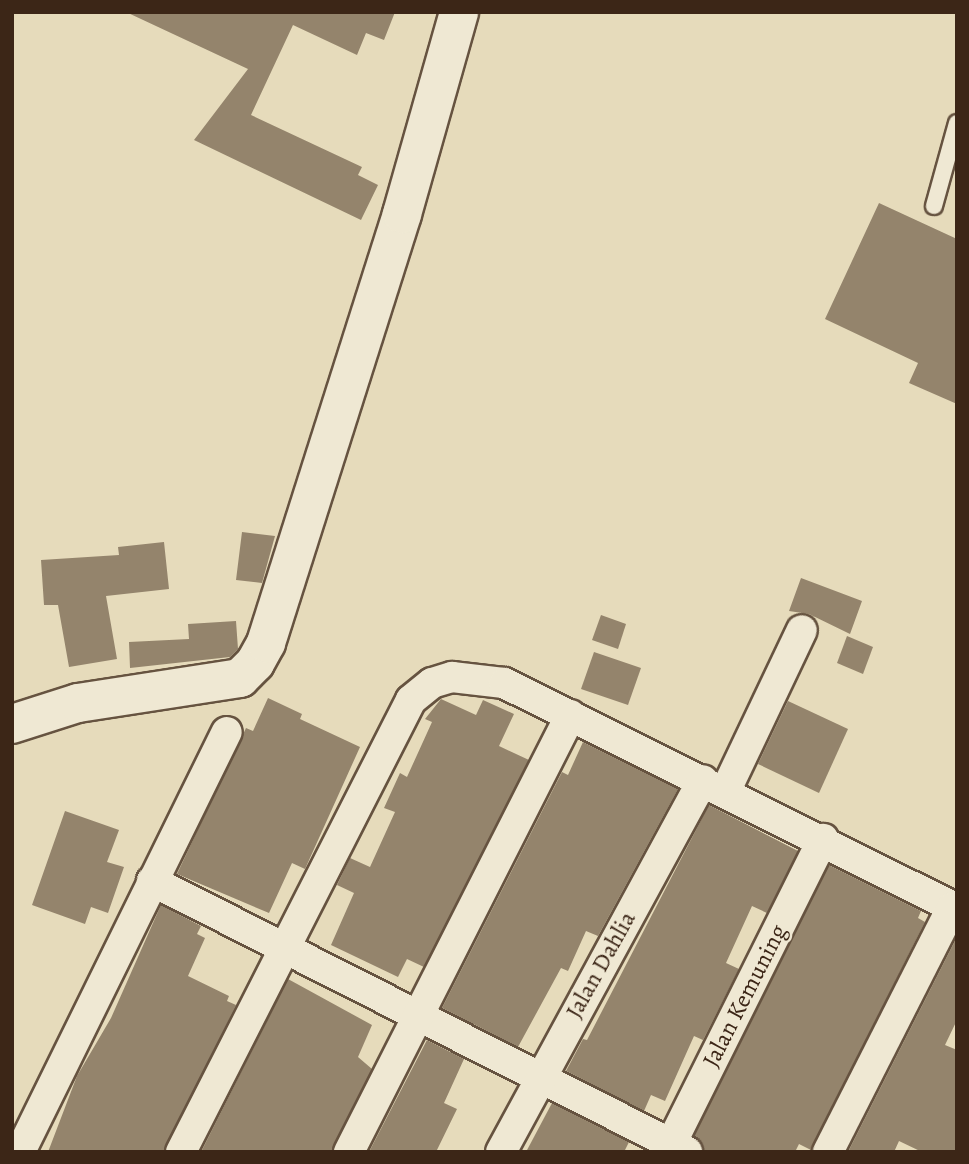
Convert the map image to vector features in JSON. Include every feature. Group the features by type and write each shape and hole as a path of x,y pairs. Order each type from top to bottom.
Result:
{"street":[{"path":"12,724 78,703 240,678 255,663 266,643 402,214 459,12"},
{"name":"Jalan Dahlia","path":"502,1152 540,1077 714,786 802,630"},
{"path":"181,1152 421,688 452,677 491,680 571,715 823,839 954,909 828,1152"},
{"path":"349,1152 571,715"},
{"path":"20,1152 227,733"},
{"name":"Jalan Kemuning","path":"675,1149 823,839"},
{"path":"152,881 540,1077 675,1149"}],"lane":[{"path":"934,206 957,123"}],"building":[{"path":"126,12 395,12 384,40 366,33 357,55 293,25 251,115 362,167 358,175 378,185 361,220 194,140 248,69"},
{"path":"879,203 957,239 957,404 909,383 918,363 825,319"},
{"path":"242,532 275,536 262,583 236,580"},
{"path":"164,542 169,589 106,596 117,659 69,667 58,605 44,605 41,560 119,555 118,547"},
{"path":"801,578 862,601 850,634 809,614 789,611"},
{"path":"601,615 626,624 618,649 592,640"},
{"path":"236,621 238,649 230,657 130,668 129,642 189,639 188,624"},
{"path":"847,636 873,647 863,674 837,663"},
{"path":"594,652 641,668 628,705 581,689"},
{"path":"268,698 302,714 300,719 360,747 305,869 292,863 269,913 177,874 246,728 253,731"},
{"path":"441,699 476,715 483,700 514,714 499,746 529,760 424,967 407,959 398,977 331,945 354,893 337,885 350,858 370,867 395,812 384,808 400,773 407,777 432,722 425,719"},
{"path":"788,701 848,729 819,793 758,764"},
{"path":"583,742 678,789 598,936 586,931 568,971 561,968 518,1047 442,1008 562,772 568,775"},
{"path":"709,805 798,851 767,913 752,906 726,963 739,969 703,1040 694,1036 665,1101 651,1095 644,1111 566,1071 583,1039 587,1040"},
{"path":"65,811 119,830 107,862 124,867 108,913 91,907 85,924 32,905"},
{"path":"829,865 921,911 918,918 925,922 811,1150 799,1144 795,1152 704,1152 694,1136"},
{"path":"161,905 201,926 197,934 205,938 188,976 229,996 227,1001 236,1005 164,1152 48,1152 77,1076 111,1018"},
{"path":"957,937 957,1020 945,1045 957,1050 957,1152 922,1152 899,1141 894,1152 848,1152"},
{"path":"288,979 372,1025 358,1057 372,1069 332,1152 201,1152"},
{"path":"427,1040 464,1059 444,1103 457,1109 436,1152 369,1152"},
{"path":"552,1103 629,1142 624,1152 526,1152"}]}
